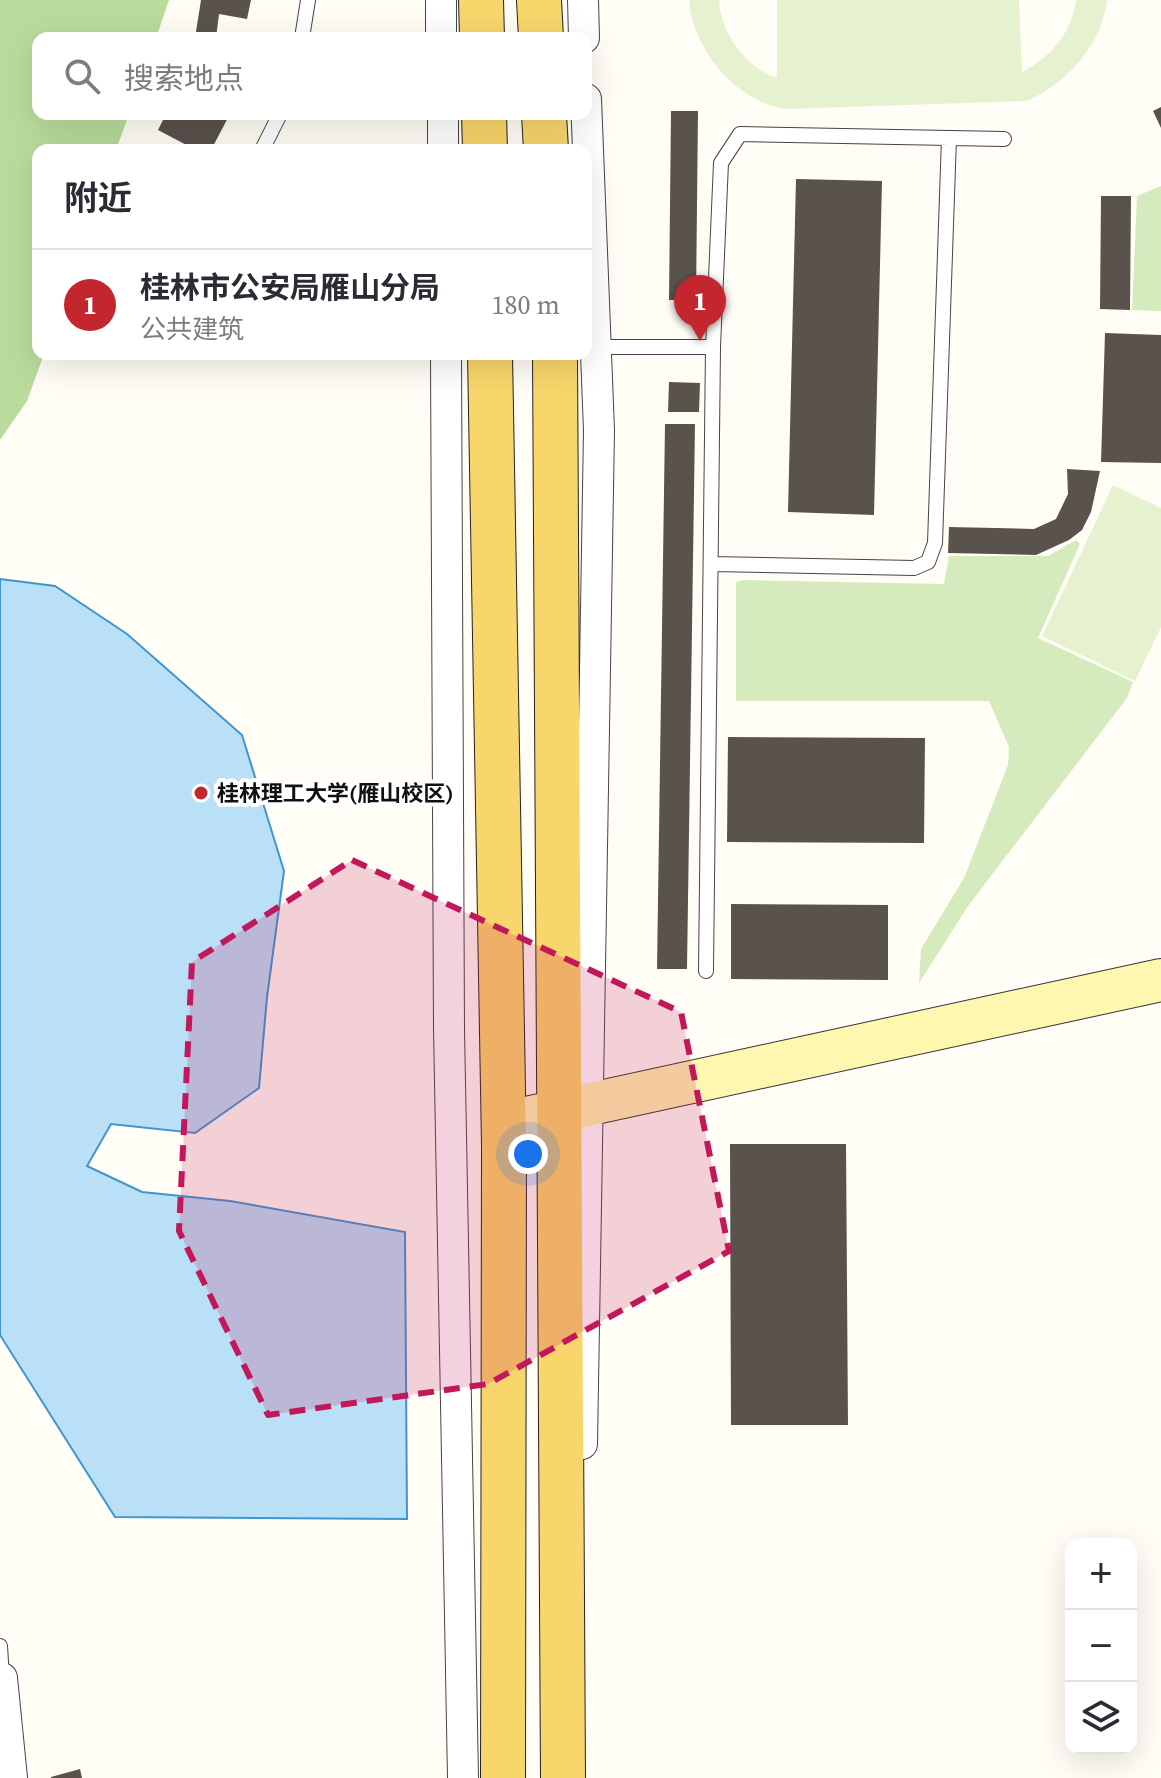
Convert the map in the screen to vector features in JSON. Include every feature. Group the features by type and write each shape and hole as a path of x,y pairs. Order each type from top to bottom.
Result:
{"main road":[{"path":"481,0 482,32"},
{"path":"539,0 541,32"},
{"path":"484,120 485,144"},
{"path":"544,120 546,144"},
{"path":"490,360 503,1134 503,1778"},
{"path":"563,1778 574,1118 579,360"}],"street":[{"path":"441,0 441,32"},
{"path":"583,0 584,32"},
{"path":"443,120 443,144"},
{"path":"585,120 585,144"},
{"path":"446,360 449,1014 463,1778"},
{"path":"503,1134 1161,980"},
{"path":"574,1118 1161,1000"},
{"path":"574,1118 583,1778"},
{"path":"1,1678 12,1778"}],"lane":[{"path":"303,32 308,0"},
{"path":"265,144 277,120"},
{"path":"706,971 713,347 721,163 740,134 1004,139"},
{"path":"712,564 914,568 928,562 935,543 949,138"},
{"path":"592,349 713,347"},
{"path":"0,1646 1,1678"}],"highlighted area":[{"path":"352,860 681,1012 729,1251 488,1384 268,1415 179,1231 192,962"}],"green space":[{"path":"0,0 169,0 158,32 32,32 32,120 127,120 118,144 32,144 32,360 42,360 27,401 0,440"},
{"path":"689,0 719,0 724,25 737,47 755,66 777,78 777,0 1019,0 1022,72 1042,59 1065,34 1076,0 1107,0 1098,32 1080,61 1056,84 1027,101 786,109 750,96 720,70 699,37"},
{"path":"1161,186 1161,311 1132,310 1137,196"},
{"path":"1113,485 1161,508 1161,627 1135,681 1042,636"},
{"path":"1076,540 1080,544 1038,638 1133,682 1127,698 968,906 919,983 921,949 964,878 1008,765 1009,747 989,701 736,701 736,582 944,584 949,556 1048,556"}],"water":[{"path":"0,579 55,586 127,634 242,735 284,871 267,997 259,1088 195,1133 111,1124 87,1166 142,1192 230,1201 405,1232 407,1519 115,1517 0,1335"}],"building":[{"path":"201,0 251,0 247,19 219,14 217,32 196,32"},
{"path":"1161,107 1161,128 1153,111"},
{"path":"671,111 698,111 696,300 669,300"},
{"path":"163,120 227,120 214,144 185,144 158,130"},
{"path":"796,179 882,181 874,515 788,512"},
{"path":"1101,196 1131,196 1130,310 1100,309"},
{"path":"1105,333 1161,335 1161,463 1101,462"},
{"path":"669,382 700,383 699,412 668,412"},
{"path":"665,424 695,424 687,969 657,969"},
{"path":"1067,469 1100,471 1091,512 1082,530 1069,540 1036,555 948,553 949,527 1034,529 1056,519 1068,494"},
{"path":"728,737 925,738 924,843 727,842"},
{"path":"731,904 888,905 888,980 731,979"},
{"path":"730,1144 846,1144 848,1425 731,1425"},
{"path":"80,1769 82,1778 51,1778 51,1777"}],"place":[{"name":"桂林市公安局雁山分局","path":"700,341"},
{"name":"桂林理工大学(雁山校区)","path":"201,793"}]}
